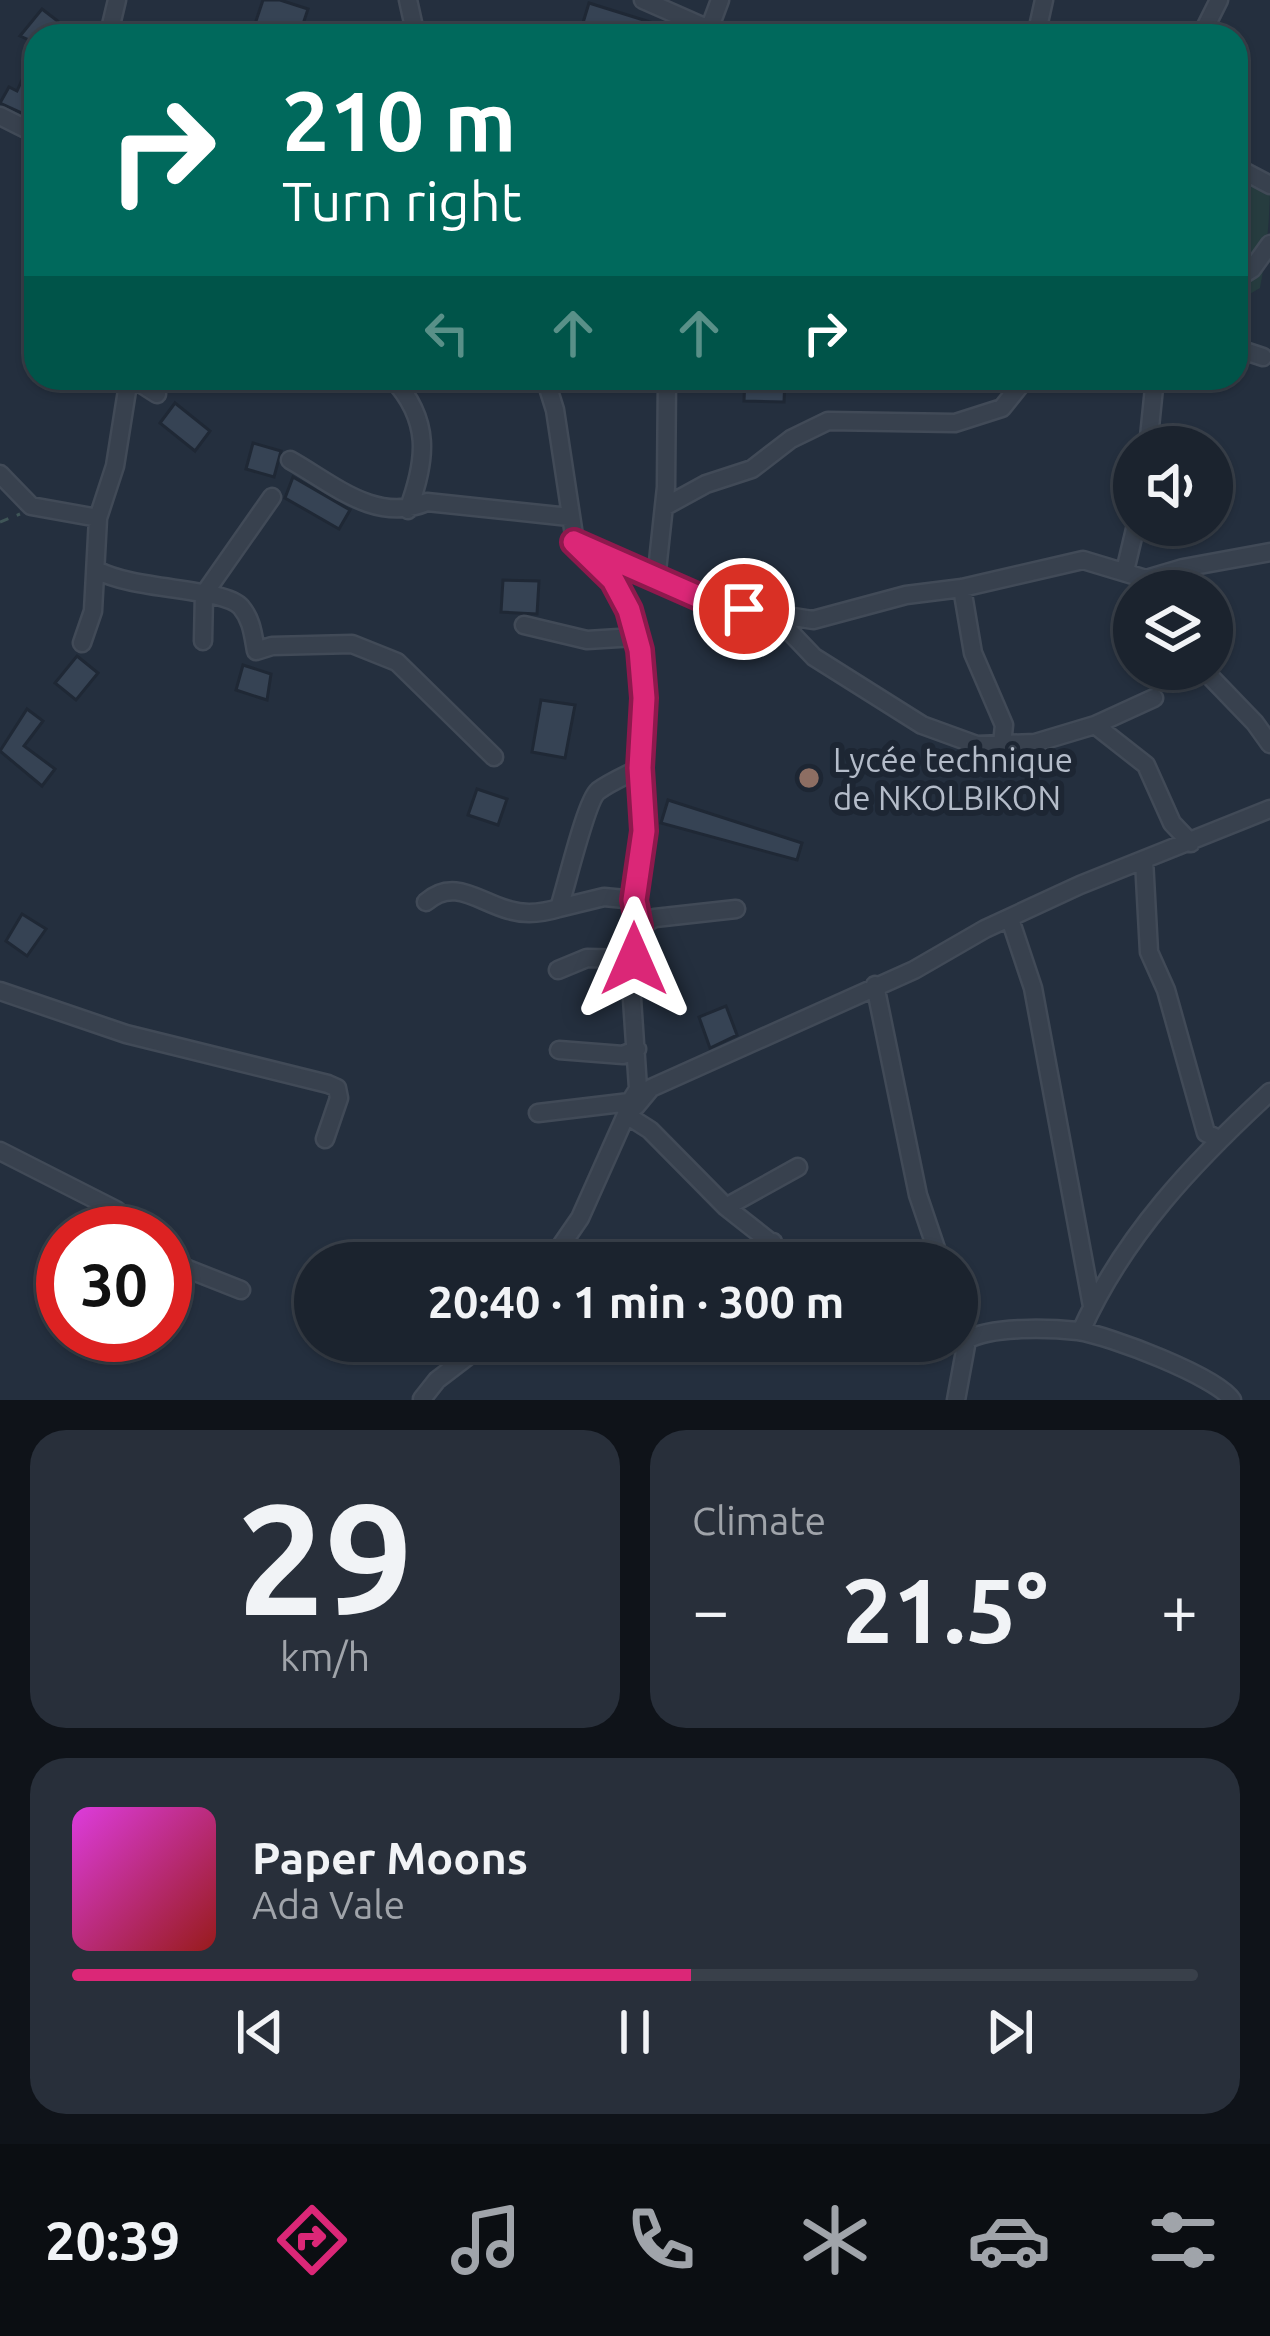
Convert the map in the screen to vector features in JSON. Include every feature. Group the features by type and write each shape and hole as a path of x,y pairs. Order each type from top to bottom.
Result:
{"street":[{"path":"651,2 694,24"},
{"path":"1248,272 1270,244"},
{"path":"1248,352 1263,357"},
{"path":"82,643 93,611 98,518 115,466 129,390"},
{"path":"150,390 157,394"},
{"path":"403,390 412,400 424,446 420,477 408,510"},
{"path":"549,390 574,542 613,580 629,610 640,650 644,698 640,768 644,831 634,900 639,926 632,984 638,1088 580,1218 563,1242"},
{"path":"656,580 664,506 667,390"},
{"path":"664,506 706,484 752,469 791,439 828,421 955,423 1002,408 1016,390"},
{"path":"1150,426 1154,390"},
{"path":"290,460 367,506 408,510 427,502 568,517"},
{"path":"0,474 31,506 98,518"},
{"path":"202,641 204,594 272,497"},
{"path":"574,542 717,605 813,620 906,595 962,588 1083,560 1121,570"},
{"path":"1179,570 1270,552"},
{"path":"97,570 132,585 221,594 238,603 251,622 256,651 272,646 352,644 397,662 494,757"},
{"path":"962,588 973,653 1004,725 1002,744"},
{"path":"772,612 814,657 922,725 977,745 1035,743 1095,725 1154,698"},
{"path":"524,625 586,640 635,637"},
{"path":"1223,690 1270,744"},
{"path":"1095,725 1146,765 1172,823 1191,843"},
{"path":"559,908 588,802 599,790 640,768"},
{"path":"628,1116 651,1088 914,970 1010,919 1270,809"},
{"path":"1144,860 1149,952 1166,991 1206,1133 1219,1139"},
{"path":"426,902 438,892 453,889 512,912 544,912 604,897 634,900"},
{"path":"639,926 655,918 736,909"},
{"path":"1010,919 1034,988 1092,1306"},
{"path":"558,970 587,958 634,959"},
{"path":"875,985 918,1196 934,1242"},
{"path":"0,991 126,1034 337,1088 339,1098 325,1139"},
{"path":"560,1050 622,1055 637,1049"},
{"path":"538,1113 630,1102 638,1088"},
{"path":"1081,1331 1137,1236 1198,1158 1270,1092"},
{"path":"628,1116 650,1130 726,1208 773,1242"},
{"path":"0,1151 108,1206"},
{"path":"726,1208 798,1167"},
{"path":"192,1271 241,1290"},
{"path":"978,1332 1081,1331 1188,1371 1228,1392 1232,1400"},
{"path":"422,1399 461,1362"},
{"path":"956,1400 960,1362"}],"path":[{"path":"2,524 31,506"}],"green space":[{"path":"1248,168 1270,181 1260,288 1248,295"}],"building":[{"path":"263,0 308,9 303,24 255,24"},
{"path":"589,3 650,22 649,24 583,24"},
{"path":"42,9 61,24 30,24"},
{"path":"24,76 22,113 0,103 9,87 17,91"},
{"path":"744,390 784,390 784,402 744,401"},
{"path":"175,403 210,431 195,451 160,423"},
{"path":"253,443 281,451 274,477 246,469"},
{"path":"293,477 350,510 339,529 285,498"},
{"path":"503,580 539,581 537,614 501,612"},
{"path":"77,656 98,673 76,700 55,683"},
{"path":"243,665 271,674 267,700 236,690"},
{"path":"541,700 575,705 565,758 532,752"},
{"path":"27,709 43,721 24,746 55,769 42,786 0,751"},
{"path":"477,789 507,799 498,825 468,815"},
{"path":"668,800 802,843 797,860 661,823"},
{"path":"22,914 46,929 27,956 6,941"},
{"path":"726,1006 737,1035 710,1048 699,1017"}],"place":[{"name":"Lycée technique de NKOLBIKON","path":"809,778"}],"route":[{"path":"634,959 639,926 634,900 644,831 640,650 629,610 613,580 574,542 717,605 744,609"}]}
